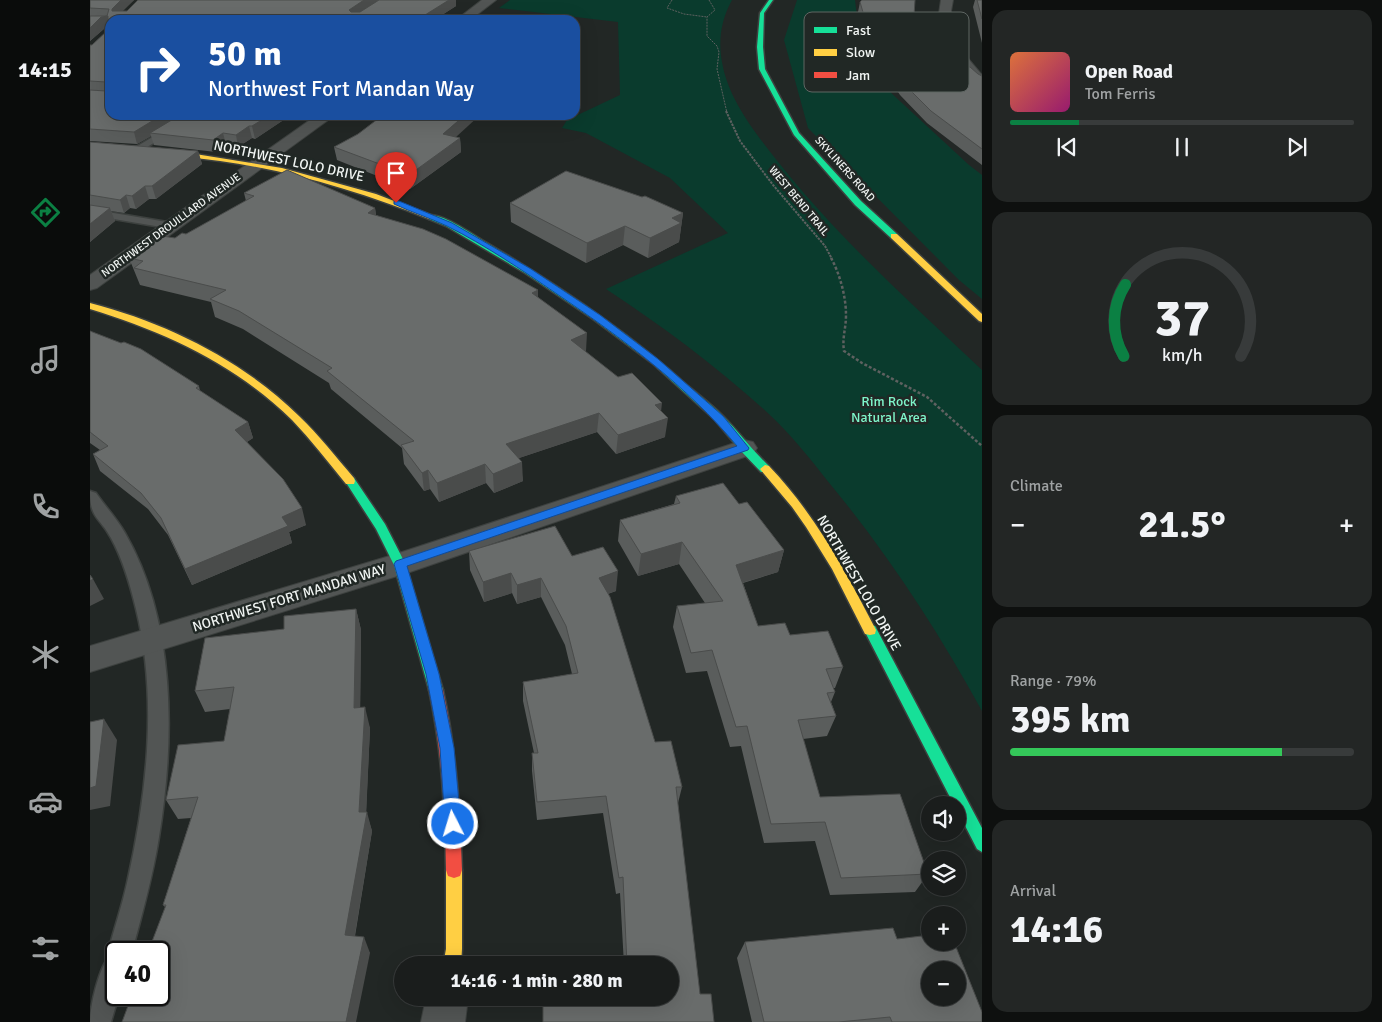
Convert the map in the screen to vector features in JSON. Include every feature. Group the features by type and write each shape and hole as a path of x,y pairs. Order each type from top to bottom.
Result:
{"street":[{"path":"469,15 490,0"},
{"name":"SKYLINERS ROAD","path":"771,0 762,13 760,47 762,69 796,134 858,203 982,319"},
{"path":"943,12 947,0"},
{"path":"969,69 982,83"},
{"name":"NORTHWEST DROUILLARD AVENUE","path":"90,284 173,226 253,165 320,120"},
{"name":"NORTHWEST LOLO DRIVE","path":"90,147 190,155 253,165 342,185 396,203 449,224 528,271 596,317 655,361 719,418 744,448 778,481 814,531 862,614 982,844"},
{"path":"90,306 160,328 209,351 245,375 280,403 327,454 367,502 400,564 432,674 447,748 455,843 453,956"},
{"name":"NORTHWEST FORT MANDAN WAY","path":"90,659 400,564 744,448"},
{"path":"443,1022 446,1006"}],"lane":[{"path":"136,150 187,120"},
{"path":"90,212 173,226"},
{"path":"90,496 99,506 124,545 140,585 152,639 159,718 152,810 139,882 123,941"},
{"path":"98,1022 105,1000"}],"path":[{"path":"672,0 667,8 684,14 707,17"},
{"name":"WEST BEND TRAIL","path":"709,0 715,10 707,17 706,36 717,46 719,52 717,69 724,106 740,141 773,185 825,246 834,263 842,288 846,316 842,339 844,351 860,364 919,391 945,410 982,446"}],"green space":[{"name":"Rim Rock Natural Area","path":"510,0 732,0 721,30 722,62 730,88 750,125 798,187 848,241 982,370 982,711 947,650 890,562 793,438 751,398 711,365 606,289 728,233 670,178 586,133 562,128 567,120 580,120 580,114 620,95 618,22 580,18 580,15 558,15 499,8"},
{"path":"797,0 855,0 856,12 804,12 804,92 890,92 982,175 982,299 959,280 808,128 784,40"}],"building":[{"path":"90,0 121,0 112,11 127,11 138,0 364,0 349,10 351,12 360,12 379,0 449,0 425,15 107,15 109,9 90,8"},
{"path":"862,0 915,0 914,12 863,12 860,2"},
{"path":"977,0 982,0 982,19"},
{"path":"90,16 105,16 101,17 90,28"},
{"path":"105,33 105,82 90,81 90,45"},
{"path":"970,67 982,76 982,149 931,111 912,92 969,92"},
{"path":"90,90 105,91 105,120 154,120 134,132 90,129"},
{"path":"172,120 262,120 236,135 223,133 213,140 150,133"},
{"path":"376,120 459,120 443,134 460,138 409,175 334,147 358,134"},
{"path":"90,142 198,151 152,186 145,186 132,196 126,195 120,200 90,195"},
{"path":"287,170 375,208 368,213 423,229 446,239 538,290 532,293 587,333 571,340 618,377 632,373 662,403 655,405 668,418 618,435 599,413 506,444 522,462 493,474 485,464 437,483 428,470 422,473 401,445 414,441 327,371 332,368 239,311 210,299 226,290 134,268 143,261 129,258 162,236 175,238 182,233 186,234 254,196 244,193"},
{"path":"566,171 642,197 645,196 683,213 672,218 681,223 650,238 625,226 587,243 510,203"},
{"path":"90,205 110,208 90,224"},
{"path":"90,331 141,349 199,386 196,388 248,422 235,430 283,479 302,508 282,517 288,526 185,569 161,518 141,493 93,454 108,446 90,432"},
{"path":"723,483 739,504 747,502 784,550 736,565 758,626 785,623 790,635 828,631 843,667 826,669 835,692 827,693 836,716 798,720 820,797 900,794 921,854 921,874 841,878 825,822 771,824 747,726 736,727 712,650 691,653 677,606 723,601 682,542 641,554 620,520 680,503 676,496"},
{"path":"555,526 572,556 603,547 618,571 599,578 610,597 655,742 671,741 682,787 676,787 700,994 711,994 714,1022 543,1022 543,1006 679,1006 679,956 627,956 623,877 619,878 606,796 537,802 532,753 538,753 523,682 578,673 566,626 541,578 517,585 511,573 483,582 469,551"},
{"path":"356,609 354,708 365,707 359,812 367,812 345,935 364,937 346,1022 122,1022 128,1006 170,1006 170,941 152,941 166,905 163,905 198,797 166,800 178,745 224,741 234,687 195,691 205,638 284,629 284,616"},
{"path":"104,719 96,786 90,788 90,722"},
{"path":"893,928 897,939 921,936 921,951 958,951 962,961 921,961 921,1006 966,1006 966,972 982,1012 982,1022 892,1022 890,1017 839,1022 764,1022 745,942"}],"traffic: fast":[{"path":"771,0 762,13 760,47 762,69 796,134 858,203 894,236"},
{"path":"432,217 449,224 528,271 596,317 655,361 719,418 744,448 765,469"},
{"path":"350,481 381,527 400,565 436,690"},
{"path":"870,630 982,844"}],"traffic: slow":[{"path":"90,147 164,152 220,159 282,170 343,186 432,217"},
{"path":"894,236 982,319"},
{"path":"90,306 169,334 219,359 243,374 295,418 320,444 350,481"},
{"path":"765,469 796,504 824,545 870,630"},
{"path":"453,956 454,870"}],"traffic: jam":[{"path":"436,690 445,735 450,780 454,870"}],"route":[{"path":"396,203 449,224 528,271 596,317 655,361 719,418 744,448 400,564 432,674 447,748 453,824"}]}
